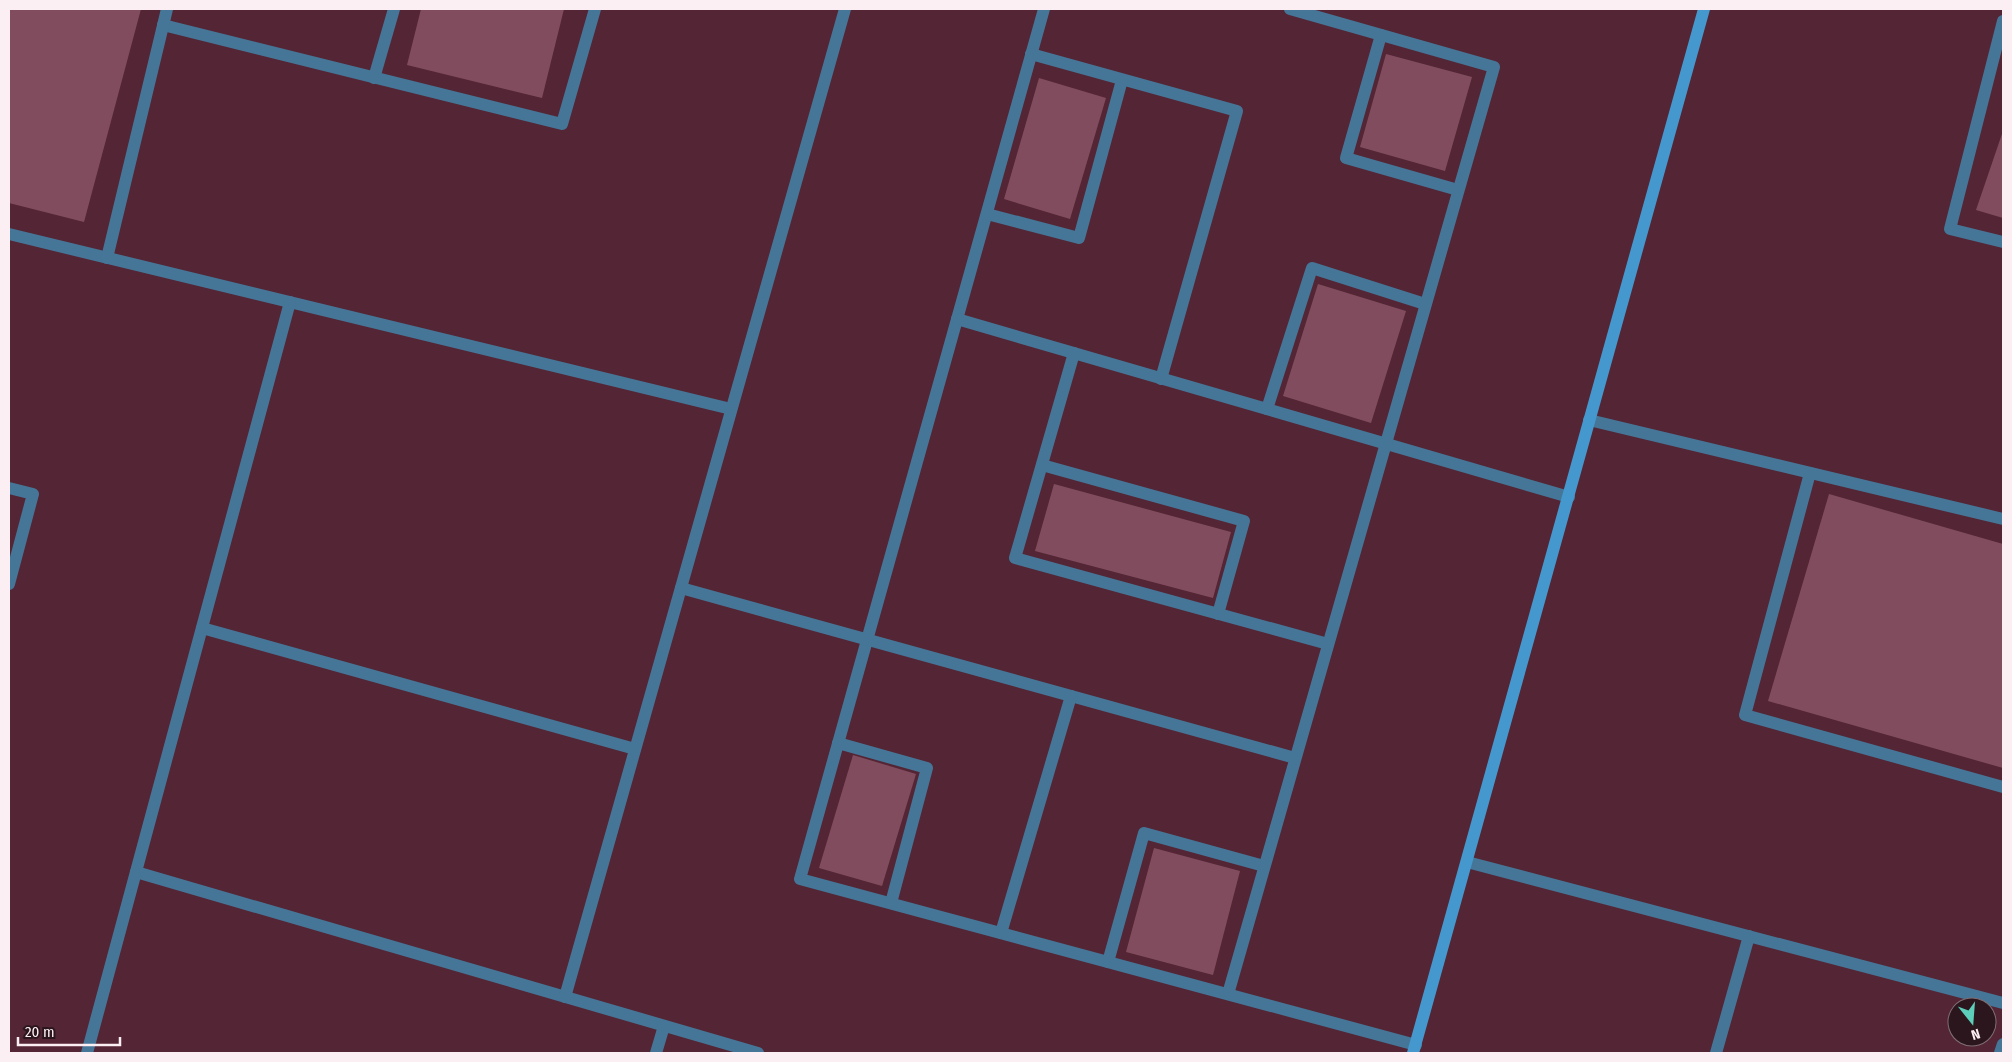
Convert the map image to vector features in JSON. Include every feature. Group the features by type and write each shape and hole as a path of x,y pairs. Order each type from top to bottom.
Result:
{"street":[{"path":"107,258 167,9"},
{"path":"374,78 394,9"},
{"path":"163,25 562,124 595,9"},
{"path":"566,997 845,9"},
{"path":"1044,9 800,879 1228,994 1414,1049 1704,9"},
{"path":"1228,994 1494,66 1290,9"},
{"path":"2003,21 1950,229 2003,242"},
{"path":"1382,35 1346,158 1458,190"},
{"path":"1031,54 1237,111 1161,379"},
{"path":"987,214 1079,238 1122,80"},
{"path":"9,234 732,409"},
{"path":"1267,409 1312,268 1425,304"},
{"path":"87,1053 290,302"},
{"path":"956,319 1569,497"},
{"path":"1074,353 1015,558 1328,644"},
{"path":"1590,420 2003,519"},
{"path":"1042,465 1244,521 1218,614"},
{"path":"1810,473 1745,715 2003,788"},
{"path":"9,488 33,494 9,584"},
{"path":"681,588 1295,758"},
{"path":"202,628 635,749"},
{"path":"1001,933 1071,696"},
{"path":"838,743 927,768 891,903"},
{"path":"1108,962 1144,833 1264,866"},
{"path":"1467,862 2003,1003"},
{"path":"136,872 758,1053"},
{"path":"1716,1053 1749,936"},
{"path":"656,1053 664,1026"},
{"path":"2000,1053 2003,1044"}],"shaded area":[{"path":"9,9 141,9 84,222 9,203"},
{"path":"421,9 564,9 542,98 407,65"},
{"path":"1386,54 1472,77 1445,171 1360,147"},
{"path":"1039,78 1106,98 1070,219 1004,199"},
{"path":"2003,131 2003,218 1976,210"},
{"path":"1318,284 1406,311 1371,423 1283,396"},
{"path":"1054,484 1231,532 1213,598 1035,551"},
{"path":"1829,494 2003,544 2003,768 1768,701"},
{"path":"853,755 916,774 882,886 819,868"},
{"path":"1154,848 1240,871 1213,975 1126,952"}]}
